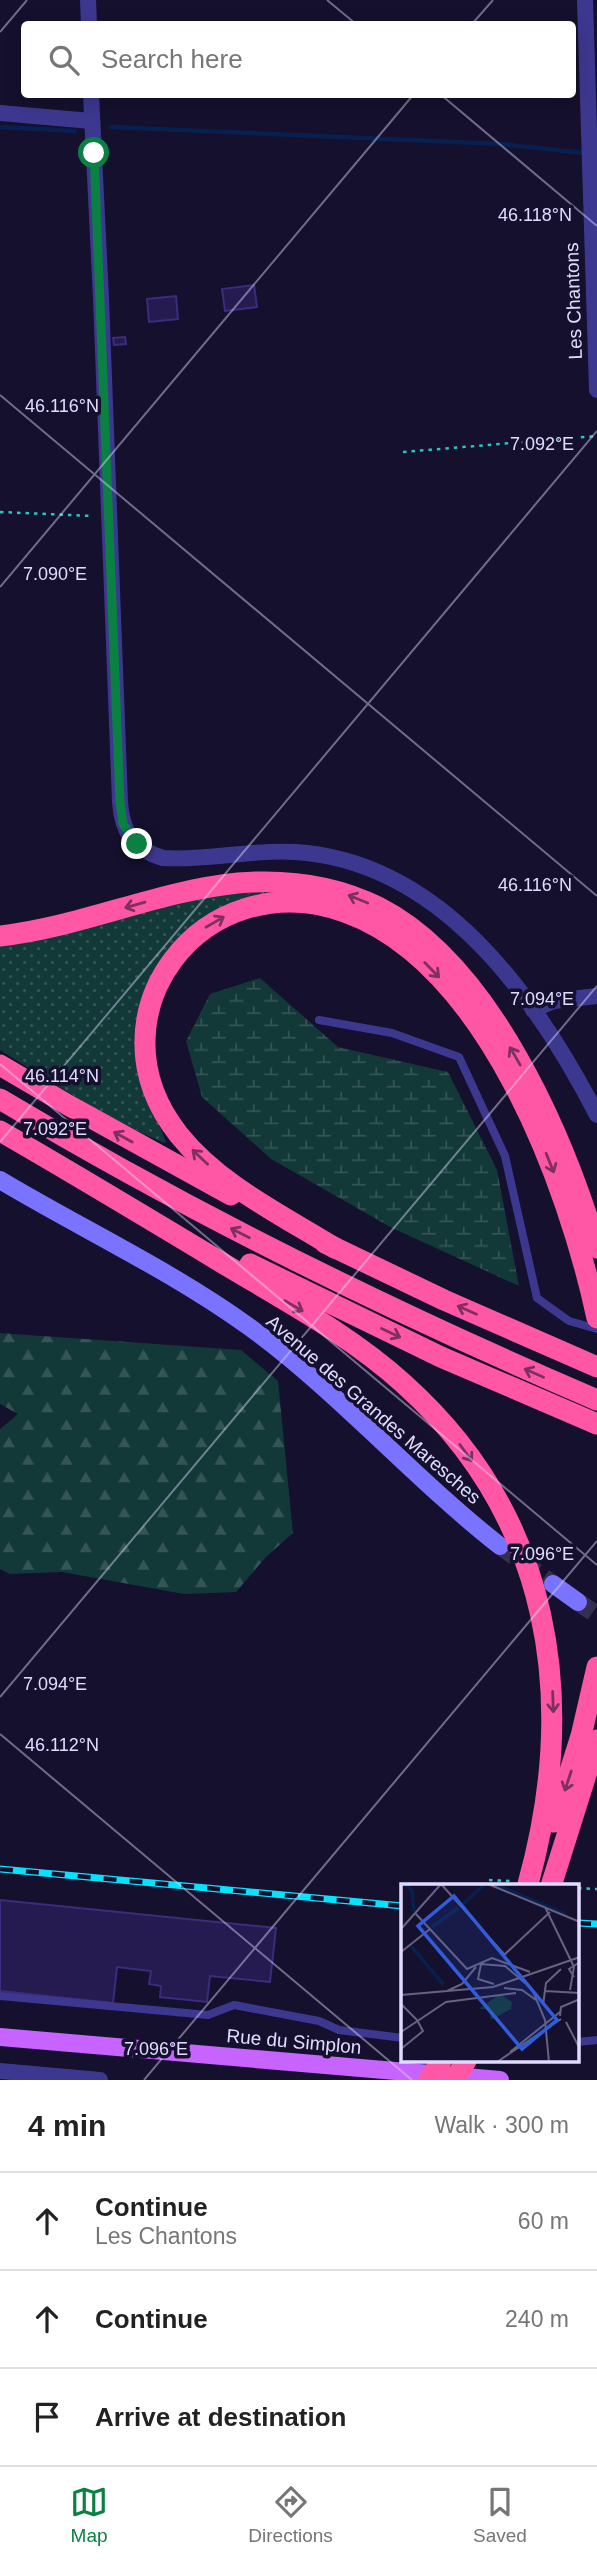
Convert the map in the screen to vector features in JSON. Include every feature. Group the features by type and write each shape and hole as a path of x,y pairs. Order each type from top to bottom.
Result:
{"highway":[{"path":"0,936 41,930 152,900 237,883 306,884 344,893 379,908 442,955 468,985 496,1025 552,1126 571,1169 597,1248"},
{"path":"335,1248 240,1189 200,1157 179,1135 164,1111 149,1071 146,1045 148,1018 155,992 172,960 189,940 240,909 265,903 310,903 358,916 406,946 448,986 494,1051 531,1121 569,1214 595,1308"},
{"path":"0,1065 163,1159 335,1248 455,1305 597,1367"},
{"path":"0,1099 100,1158 267,1247 465,1343 597,1400"},
{"path":"0,1131 299,1308 351,1342 420,1399 473,1462 503,1512 521,1552 537,1598 547,1644 553,1729 550,1781 554,1847 551,1884"},
{"path":"68,1170 354,1316 597,1424"},
{"path":"554,1847 597,1667"},
{"path":"554,1847 597,1740"},
{"path":"529,1884 554,1847 597,1798"},
{"path":"429,2080 440,2062"},
{"path":"454,2080 465,2062"}],"main road":[{"name":"Avenue des Grandes Maresches","path":"0,1180 166,1274 247,1325 303,1370 454,1509 500,1546"},
{"path":"552,1584 578,1602"},
{"name":"Rue du Simplon","path":"0,2037 500,2080"}],"street":[{"path":"88,0 89,21"},
{"name":"Les Chantons","path":"585,0 597,390"},
{"path":"91,98 121,818 125,829 144,850 163,858 295,852 349,861 379,871 426,898 461,926 484,950 533,1010 597,1115"},
{"path":"0,113 91,121"},
{"path":"533,1010 554,1001 597,996"},
{"path":"0,2071 100,2080"}],"lane":[{"path":"319,1020 392,1033 459,1057 505,1156 537,1298 569,1321 597,1329"},
{"path":"0,1996 208,2015 234,2005 319,2021 339,2030 401,2038"}],"path":[{"path":"403,452 597,436"},
{"path":"0,512 110,517"}],"green space":[{"path":"264,892 217,911 172,948 144,1087 166,1142 142,1133 101,1111 0,1050 0,945 214,895"},
{"path":"260,978 338,1047 448,1072 497,1170 519,1286 392,1228 271,1159 202,1097 186,1041 210,994"},
{"path":"0,1333 241,1350 278,1381 293,1533 266,1557 236,1592 184,1594 62,1572 10,1574 0,1569 0,1429 18,1414 0,1404"}],"building":[{"path":"254,285 257,307 225,311 222,289"},
{"path":"176,296 178,319 149,322 147,299"},
{"path":"125,337 126,344 114,345 113,338"},
{"path":"0,1900 276,1928 270,1982 210,1976 207,2002 160,1997 161,1986 149,1984 151,1971 117,1967 113,2003 0,1991"}],"waterway":[{"path":"0,127 75,131"},
{"path":"111,127 502,144 584,153"}],"tunnel":[{"path":"500,1546 553,1584"},
{"path":"578,1602 597,1615"}],"railway":[{"path":"0,1869 401,1906"},
{"path":"580,1923 597,1924"}],"route":[{"path":"94,153 120,802 125,829 137,844"}]}
